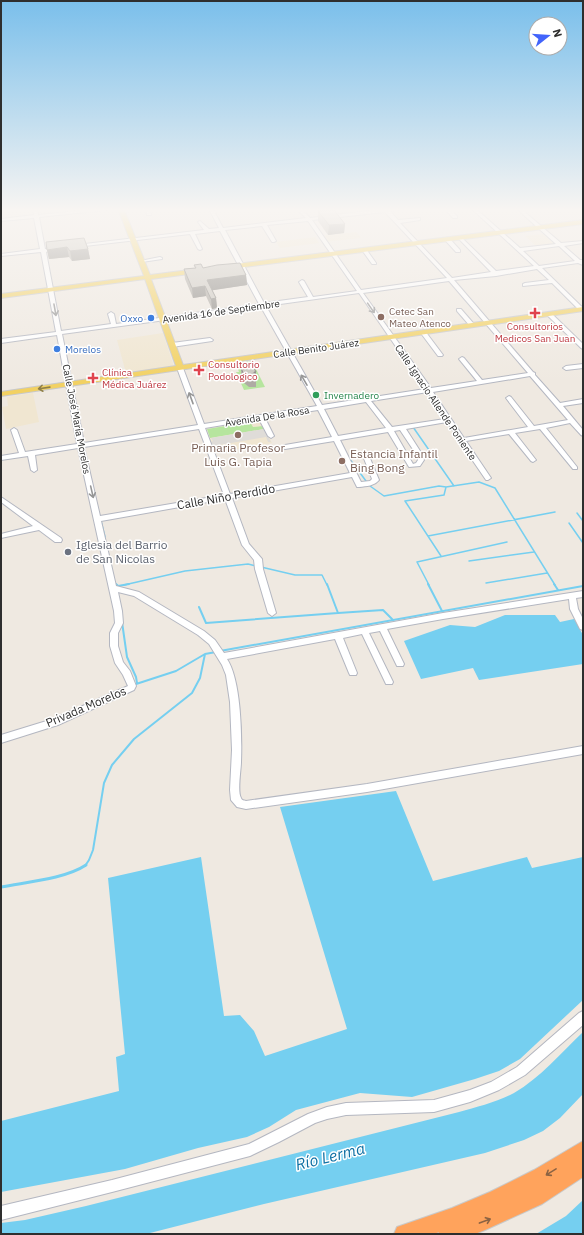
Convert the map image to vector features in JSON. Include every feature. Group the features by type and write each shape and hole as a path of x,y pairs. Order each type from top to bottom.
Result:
{"highway":[{"path":"404,1234 443,1222 510,1194 543,1176 583,1150"},
{"path":"448,1234 509,1211 533,1198 583,1165"}],"main road":[{"path":"144,267 180,368"},
{"path":"219,268 229,267"},
{"path":"1,296 204,270"},
{"name":"Calle Benito Juárez","path":"1,394 423,332 549,314 581,311"}],"street":[{"name":"Calle José María Morelos","path":"46,267 81,446 119,619 118,628"},
{"path":"243,267 288,352 320,407 359,485 374,482 375,475 366,456"},
{"name":"Calle Ignacio Allende Poniente","path":"341,267 429,390 488,478"},
{"path":"439,267 533,374 583,434"},
{"path":"489,267 496,274"},
{"name":"Avenida 16 de Septiembre","path":"1,341 550,267"},
{"path":"538,268 553,281 581,311"},
{"path":"525,285 553,281"},
{"path":"302,282 312,299"},
{"path":"459,310 472,325"},
{"path":"111,314 114,326"},
{"path":"549,314 583,347"},
{"path":"423,332 440,355"},
{"path":"172,345 210,340"},
{"path":"462,359 480,382"},
{"path":"566,368 583,366"},
{"path":"180,368 244,540 251,552 257,557 272,613"},
{"name":"Avenida De la Rosa","path":"1,458 533,374"},
{"path":"509,398 532,428"},
{"path":"367,400 382,417 411,466 418,465 421,460 419,454 401,427"},
{"path":"559,405 583,401"},
{"path":"262,418 272,436"},
{"path":"285,446 448,420"},
{"path":"462,440 573,421"},
{"path":"541,426 575,468"},
{"path":"14,430 23,455"},
{"path":"511,432 533,460"},
{"path":"397,441 409,439"},
{"path":"31,453 34,470"},
{"name":"Calle Niño Perdido","path":"98,519 354,475"},
{"path":"1,499 58,540"},
{"path":"1,536 40,527"},
{"path":"112,588 132,592 149,601 201,632 214,645 228,669 232,686 238,750 236,796 238,803 272,802 367,788 583,750"},
{"path":"219,655 443,616 583,594"},
{"path":"572,596 574,609 583,627"},
{"path":"382,627 400,664"},
{"name":"Privada Morelos","path":"1,739 55,722 131,688 129,678 119,663 114,646 114,633 118,628"},
{"path":"364,630 389,682"},
{"path":"338,635 353,673"},
{"path":"1,1213 250,1150 312,1118 327,1113 346,1109 434,1106 470,1096 495,1086 521,1071 583,1017"}],"shaded area":[{"path":"163,333 174,367 126,373 117,340"},
{"path":"33,393 39,422 6,429 2,407 8,406 7,397"},
{"name":"Primaria Profesor Luis G. Tapia","path":"261,420 272,443 215,453 207,429"},
{"path":"264,429 271,442 268,442 266,437 213,446 211,442 213,441 211,438"}],"green space":[{"path":"252,361 265,387 244,390 236,372 239,372 236,363"},
{"path":"250,422 253,427 263,426 264,429 210,438 207,429"}],"water":[{"path":"505,615 555,615 560,622 574,619 583,635 583,664 479,680 473,668 421,679 404,641 450,625 475,627"},
{"path":"396,791 433,881 527,857 532,868 583,857 583,1000 520,1059 499,1071 475,1079 412,1097 360,1093 296,1110 269,1127 247,1137 198,1148 125,1169 1,1192 1,1121 119,1091 116,1057 125,1054 108,878 201,857 224,1016 240,1015 254,1031 265,1056 347,1029 280,807"},
{"name":"Río Lerma","path":"583,1032 583,1094 560,1118 543,1131 524,1140 485,1153 264,1204 146,1234 1,1234 1,1223 25,1220 86,1206 494,1102 514,1093 533,1080"},
{"path":"583,1200 583,1234 536,1234 566,1216"}],"building":[{"path":"195,267 202,267 203,268 242,267 246,275 207,280 216,298 211,299 205,286 192,288 184,269 196,268"},
{"path":"253,366 256,372 254,372 255,379 249,379 244,375 241,368"}],"waterway":[{"path":"413,427 454,486"},
{"path":"349,458 366,481"},
{"path":"454,486 479,482 495,488 515,520"},
{"path":"370,486 384,496 439,486 446,487"},
{"path":"446,487 454,486"},
{"path":"441,556 405,501 444,495 446,487"},
{"path":"515,520 555,512"},
{"path":"577,513 583,521"},
{"path":"428,536 515,520"},
{"path":"515,520 555,585"},
{"path":"101,521 105,537"},
{"path":"569,523 583,543"},
{"path":"429,585 417,562 507,542"},
{"path":"469,561 534,552"},
{"path":"126,585 185,571 248,564 256,566"},
{"path":"261,567 295,575 322,575 327,585"},
{"path":"486,583 547,573"},
{"path":"115,583 118,586 126,585"},
{"path":"327,584 338,613"},
{"path":"428,584 442,611"},
{"path":"554,584 558,590"},
{"path":"220,651 583,586"},
{"path":"199,607 206,623 338,613"},
{"path":"338,613 383,610 393,620"},
{"path":"122,622 127,657 136,677 137,683"},
{"path":"205,654 216,652"},
{"path":"85,865 93,850 104,783 112,765 134,739 192,693 200,678 205,654"},
{"path":"133,685 176,671 205,654"},
{"path":"1,887 56,877 67,874 85,865"}],"place":[{"name":"Consultorios Medicos San Juan","path":"535,313"},
{"name":"Cetec San Mateo Atenco","path":"381,317"},
{"name":"Oxxo","path":"151,318"},
{"name":"Morelos","path":"57,349"},
{"name":"Consultorio Podologico","path":"199,370"},
{"name":"Clínica Médica Juárez","path":"93,378"},
{"name":"Invernadero","path":"316,395"},
{"name":"Primaria Profesor Luis G. Tapia","path":"238,435"},
{"name":"Estancia Infantil Bing Bong","path":"342,461"},
{"name":"Iglesia del Barrio de San Nicolas","path":"68,552"}]}
